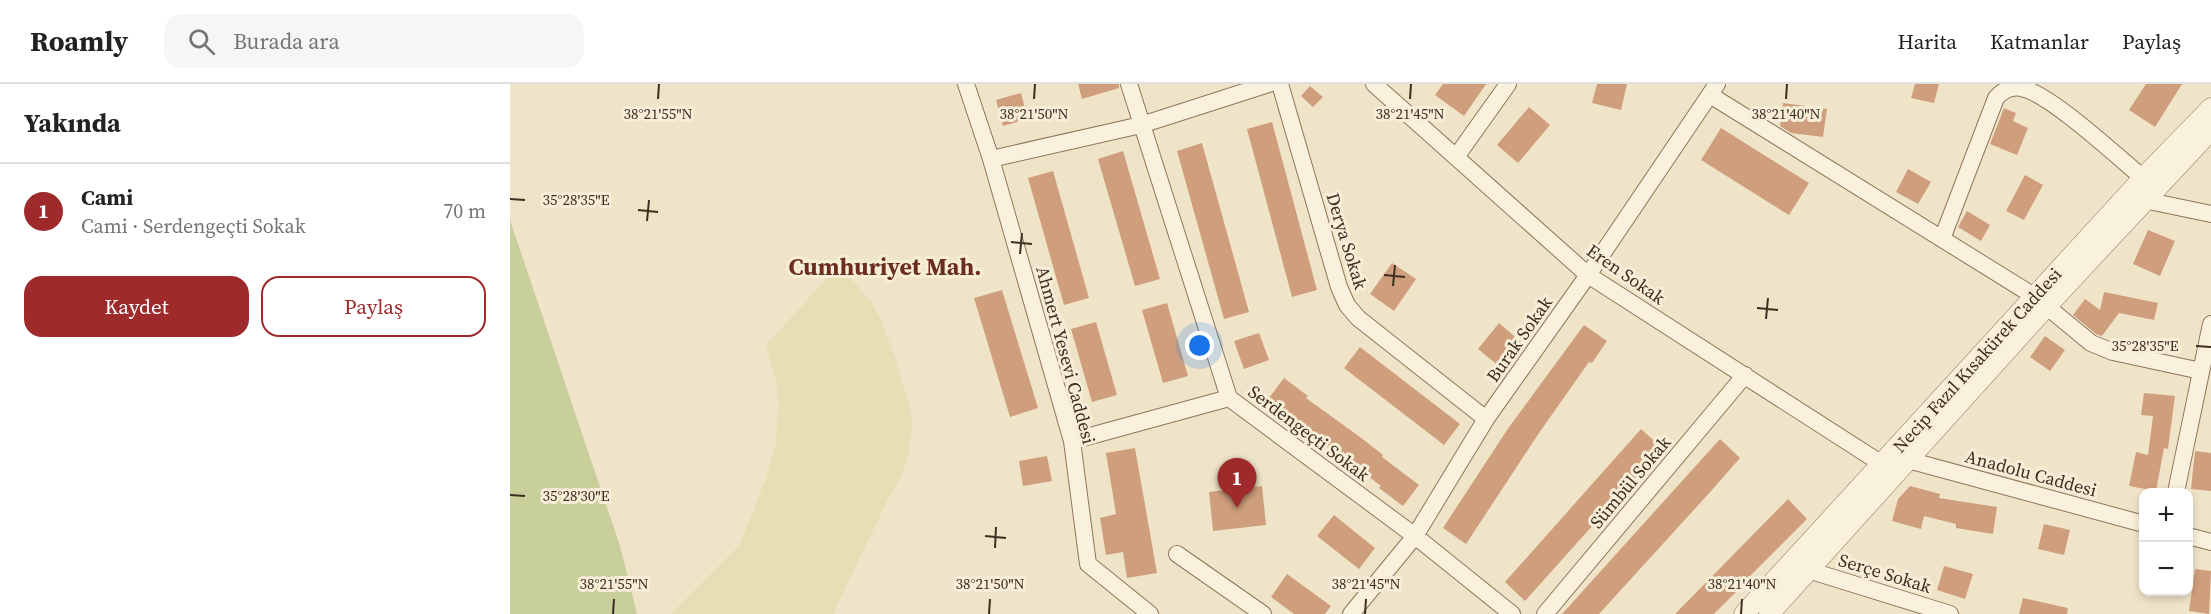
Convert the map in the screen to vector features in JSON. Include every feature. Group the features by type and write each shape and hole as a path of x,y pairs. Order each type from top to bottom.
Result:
{"street":[{"name":"Ahmert Yesevi Caddesi","path":"966,84 991,159 1072,441 1088,564 1150,614"},
{"name":"Serdengeçti Sokak","path":"1130,84 1141,125 1229,398 1415,536 1512,614"},
{"path":"991,159 1141,125 1269,84"},
{"name":"Derya Sokak","path":"1280,84 1339,287 1347,305 1358,318 1486,419"},
{"name":"Eren Sokak","path":"1374,84 1588,275 1882,464"},
{"path":"1456,157 1508,84"},
{"path":"1942,239 1996,98 2006,89 2024,88 2054,105 2143,178"},
{"path":"1713,90 2040,302 2081,337 2101,348 2201,371"},
{"name":"Burak Sokak","path":"1351,614 1415,536 1486,419 1588,275 1713,90"},
{"name":"Necip Fazıl Kısakürek Caddesi","path":"1769,614 1908,460 2143,178 2211,108"},
{"name":"Necip Fazıl Kısakürek Caddesi","path":"1744,614 1882,464 2211,130"},
{"path":"2144,200 2211,214"},
{"path":"2176,488 2210,334"},
{"name":"Sümbül Sokak","path":"1545,614 1745,375"},
{"path":"1072,441 1229,398"},
{"name":"Anadolu Caddesi","path":"1908,460 2139,523"},
{"path":"2193,537 2211,542"},
{"path":"1177,554 1263,614"},
{"name":"Serçe Sokak","path":"1808,570 1950,614"}],"shaded area":[{"path":"837,267 850,277 871,302 880,317 897,363 912,423 909,453 901,477 888,499 833,614 671,614 739,546 766,478 776,443 777,385 766,345"}],"green space":[{"path":"510,220 620,546 637,614 510,614"}],"building":[{"path":"1078,84 1119,84 1119,88 1082,99"},
{"path":"1443,84 1486,84 1464,116 1435,95"},
{"path":"1597,84 1627,84 1621,110 1592,103"},
{"path":"1915,84 1939,84 1934,103 1911,98"},
{"path":"2146,84 2182,84 2155,127 2129,110"},
{"path":"1310,86 1323,97 1313,107 1301,96"},
{"path":"1021,93 1028,119 1003,126 996,100"},
{"path":"1783,103 1827,109 1823,137 1791,133 1780,126"},
{"path":"1529,107 1550,125 1518,163 1497,145"},
{"path":"2004,108 2016,113 2013,121 2028,128 2017,155 1990,144"},
{"path":"1272,122 1317,290 1292,297 1247,129"},
{"path":"1721,128 1809,183 1789,215 1701,160"},
{"path":"1202,143 1249,312 1224,319 1177,151"},
{"path":"1123,151 1160,279 1135,286 1098,159"},
{"path":"1908,169 1931,182 1918,204 1896,192"},
{"path":"1053,171 1089,298 1064,305 1028,178"},
{"path":"2025,175 2043,185 2024,220 2006,211"},
{"path":"1967,211 1990,225 1981,241 1958,227"},
{"path":"2148,230 2175,241 2160,276 2133,264"},
{"path":"1392,263 1416,279 1394,311 1370,294"},
{"path":"1002,290 1038,408 1010,417 974,298"},
{"path":"2104,292 2158,303 2154,320 2119,313 2102,336 2096,334 2073,315 2085,299 2100,310"},
{"path":"1167,303 1188,376 1163,383 1142,310"},
{"path":"1096,322 1117,395 1092,402 1071,329"},
{"path":"1499,323 1521,342 1500,367 1478,349"},
{"path":"1584,325 1607,341 1592,363 1589,362 1539,433 1466,544 1443,528 1507,430"},
{"path":"1259,333 1269,360 1244,369 1234,341"},
{"path":"2045,336 2065,350 2050,371 2030,357"},
{"path":"1360,347 1460,424 1444,445 1344,368"},
{"path":"1284,378 1308,396 1306,398 1360,437 1419,485 1403,506 1379,488 1381,486 1268,399"},
{"path":"2144,393 2175,396 2168,449 2164,448 2157,488 2129,486 2136,452 2148,455 2153,416 2141,415"},
{"path":"1641,429 1662,448 1525,601 1505,582"},
{"path":"1720,439 1740,458 1712,490 1599,614 1562,614"},
{"path":"1135,448 1157,573 1127,578 1123,552 1106,555 1100,518 1116,514 1106,453"},
{"path":"2195,451 2211,453 2211,491 2191,488"},
{"path":"1047,456 1052,481 1023,486 1019,461"},
{"path":"1262,486 1266,525 1213,531 1209,492"},
{"path":"1910,486 1940,494 1939,498 1997,507 1993,534 1956,528 1956,524 1924,516 1921,529 1892,521 1898,499"},
{"path":"1788,499 1807,519 1741,587 1714,614 1675,614"},
{"path":"1334,515 1375,548 1359,569 1317,536"},
{"path":"2044,524 2070,530 2064,555 2038,549"},
{"path":"1944,566 1973,574 1965,599 1937,590"},
{"path":"2195,569 2211,571 2209,614 2189,611 2193,596"},
{"path":"1287,574 1331,606 1325,614 1294,614 1271,597"},
{"path":"2023,598 2068,608 2067,614 2019,614"}],"place":[{"name":"Cami","path":"1237,508"}],"district":[{"name":"Cumhuriyet Mah.","path":"885,266"}]}
